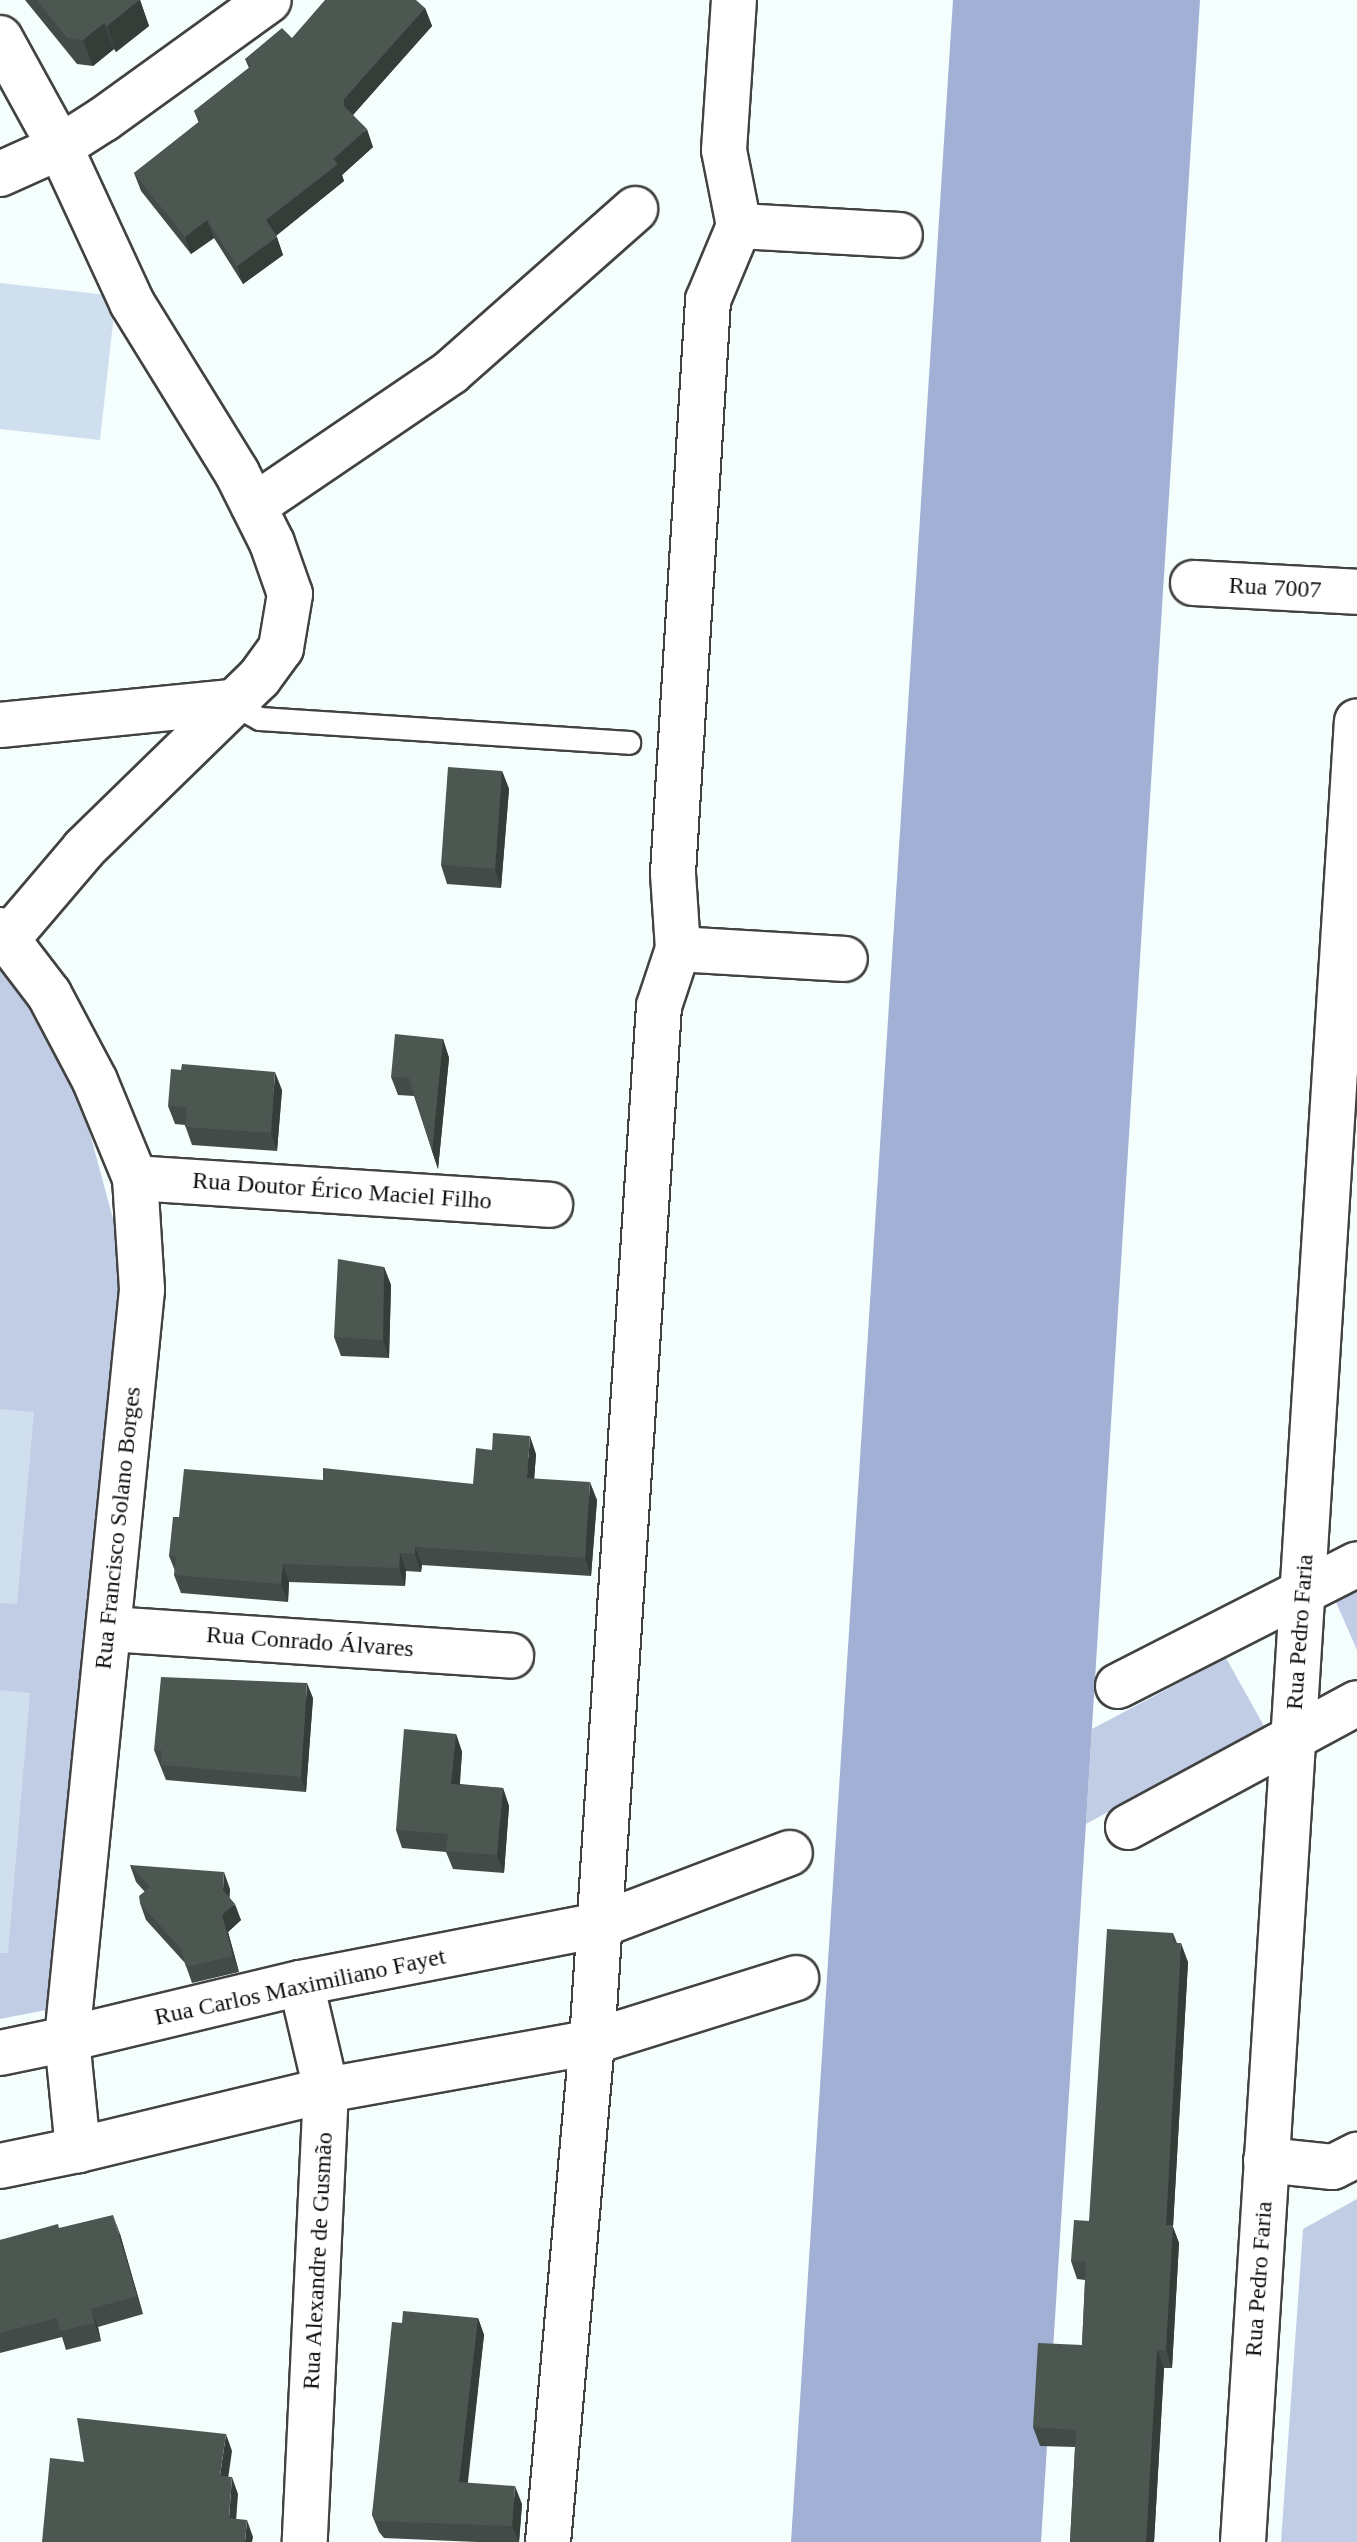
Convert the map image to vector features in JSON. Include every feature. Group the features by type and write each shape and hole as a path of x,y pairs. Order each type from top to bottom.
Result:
{"street":[{"path":"0,174 60,147 269,0"},
{"path":"548,2542 592,2042 659,1006 678,949 673,873 708,300 739,226 724,150 734,0"},
{"path":"0,38 60,147 132,303 254,506 290,594 281,648 259,678 229,702 5,934"},
{"path":"254,506 451,372 635,209"},
{"path":"739,226 900,235"},
{"name":"Rua 7007","path":"1193,583 1357,592"},
{"path":"0,725 229,702"},
{"name":"Rua Pedro Faria","path":"1243,2542 1303,1592 1344,1112 1357,722"},
{"name":"Rua Francisco Solano Borges","path":"5,934 49,994 95,1081 135,1178 142,1290 67,2039 78,2150"},
{"path":"678,949 845,959"},
{"name":"Rua Doutor Érico Maciel Filho","path":"135,1178 550,1205"},
{"path":"1118,1686 1357,1564"},
{"name":"Rua Conrado Álvares","path":"109,1629 511,1656"},
{"path":"1128,1827 1357,1703"},
{"name":"Rua Carlos Maximiliano Fayet","path":"0,2053 301,1983 600,1925 790,1853"},
{"path":"0,2166 326,2090 592,2042 796,1978"},
{"name":"Rua Alexandre de Gusmão","path":"301,1983 326,2090 305,2542"},
{"path":"1266,2160 1333,2167 1357,2155"}],"lane":[{"path":"229,702 260,719 629,743"}],"shaded area":[{"path":"953,0 1200,0 1041,2542 791,2542"},
{"path":"0,283 116,296 100,440 0,429"},
{"path":"0,960 78,1089 133,1293 61,2007 0,2019"},
{"path":"0,1409 34,1412 17,1604 0,1603"},
{"path":"1357,1589 1357,1650 1335,1600"},
{"path":"1226,1658 1264,1726 1086,1824 1092,1729"},
{"path":"0,1690 30,1693 8,1953 0,1953"},
{"path":"1357,2199 1357,2542 1281,2542 1303,2229"}],"building":[{"path":"37,0 139,0 107,26 104,23 83,40 67,38"},
{"path":"325,0 416,0 425,8 344,99 344,106 367,129 333,159 338,164 266,220 277,237 237,266 207,220 185,237 134,173 201,120 194,111 251,66 245,59 282,28 292,38"},
{"path":"448,767 502,771 495,869 441,865"},
{"path":"395,1034 443,1039 432,1151 409,1078 391,1077"},
{"path":"182,1064 275,1072 271,1133 185,1127 187,1107 168,1106 171,1069 181,1070"},
{"path":"338,1259 384,1267 383,1340 334,1337"},
{"path":"493,1433 530,1436 527,1478 590,1482 585,1558 415,1547 415,1554 400,1553 399,1568 283,1564 281,1584 174,1575 176,1557 169,1556 173,1517 179,1517 184,1469 323,1480 323,1468 473,1484 476,1448 492,1450"},
{"path":"161,1677 307,1683 301,1777 161,1765 162,1751 154,1750"},
{"path":"404,1729 456,1734 451,1784 503,1788 497,1855 446,1851 448,1834 396,1830"},
{"path":"130,1865 224,1872 223,1890 235,1904 222,1915 233,1956 186,1967 181,1949 140,1903 139,1896 150,1887"},
{"path":"1107,1929 1173,1933 1173,1943 1181,1943 1166,2225 1173,2225 1166,2350 1157,2350 1146,2542 1070,2542 1076,2430 1033,2427 1038,2343 1082,2345 1086,2262 1071,2261 1074,2220 1089,2221"},
{"path":"113,2215 137,2296 91,2309 95,2323 60,2331 57,2318 0,2333 0,2240 58,2224 59,2228"},
{"path":"403,2311 478,2318 459,2482 515,2486 512,2526 377,2521 372,2515 392,2322 402,2323"},
{"path":"77,2418 226,2434 220,2476 232,2477 229,2518 247,2520 245,2542 42,2542 50,2458 84,2462"}]}
